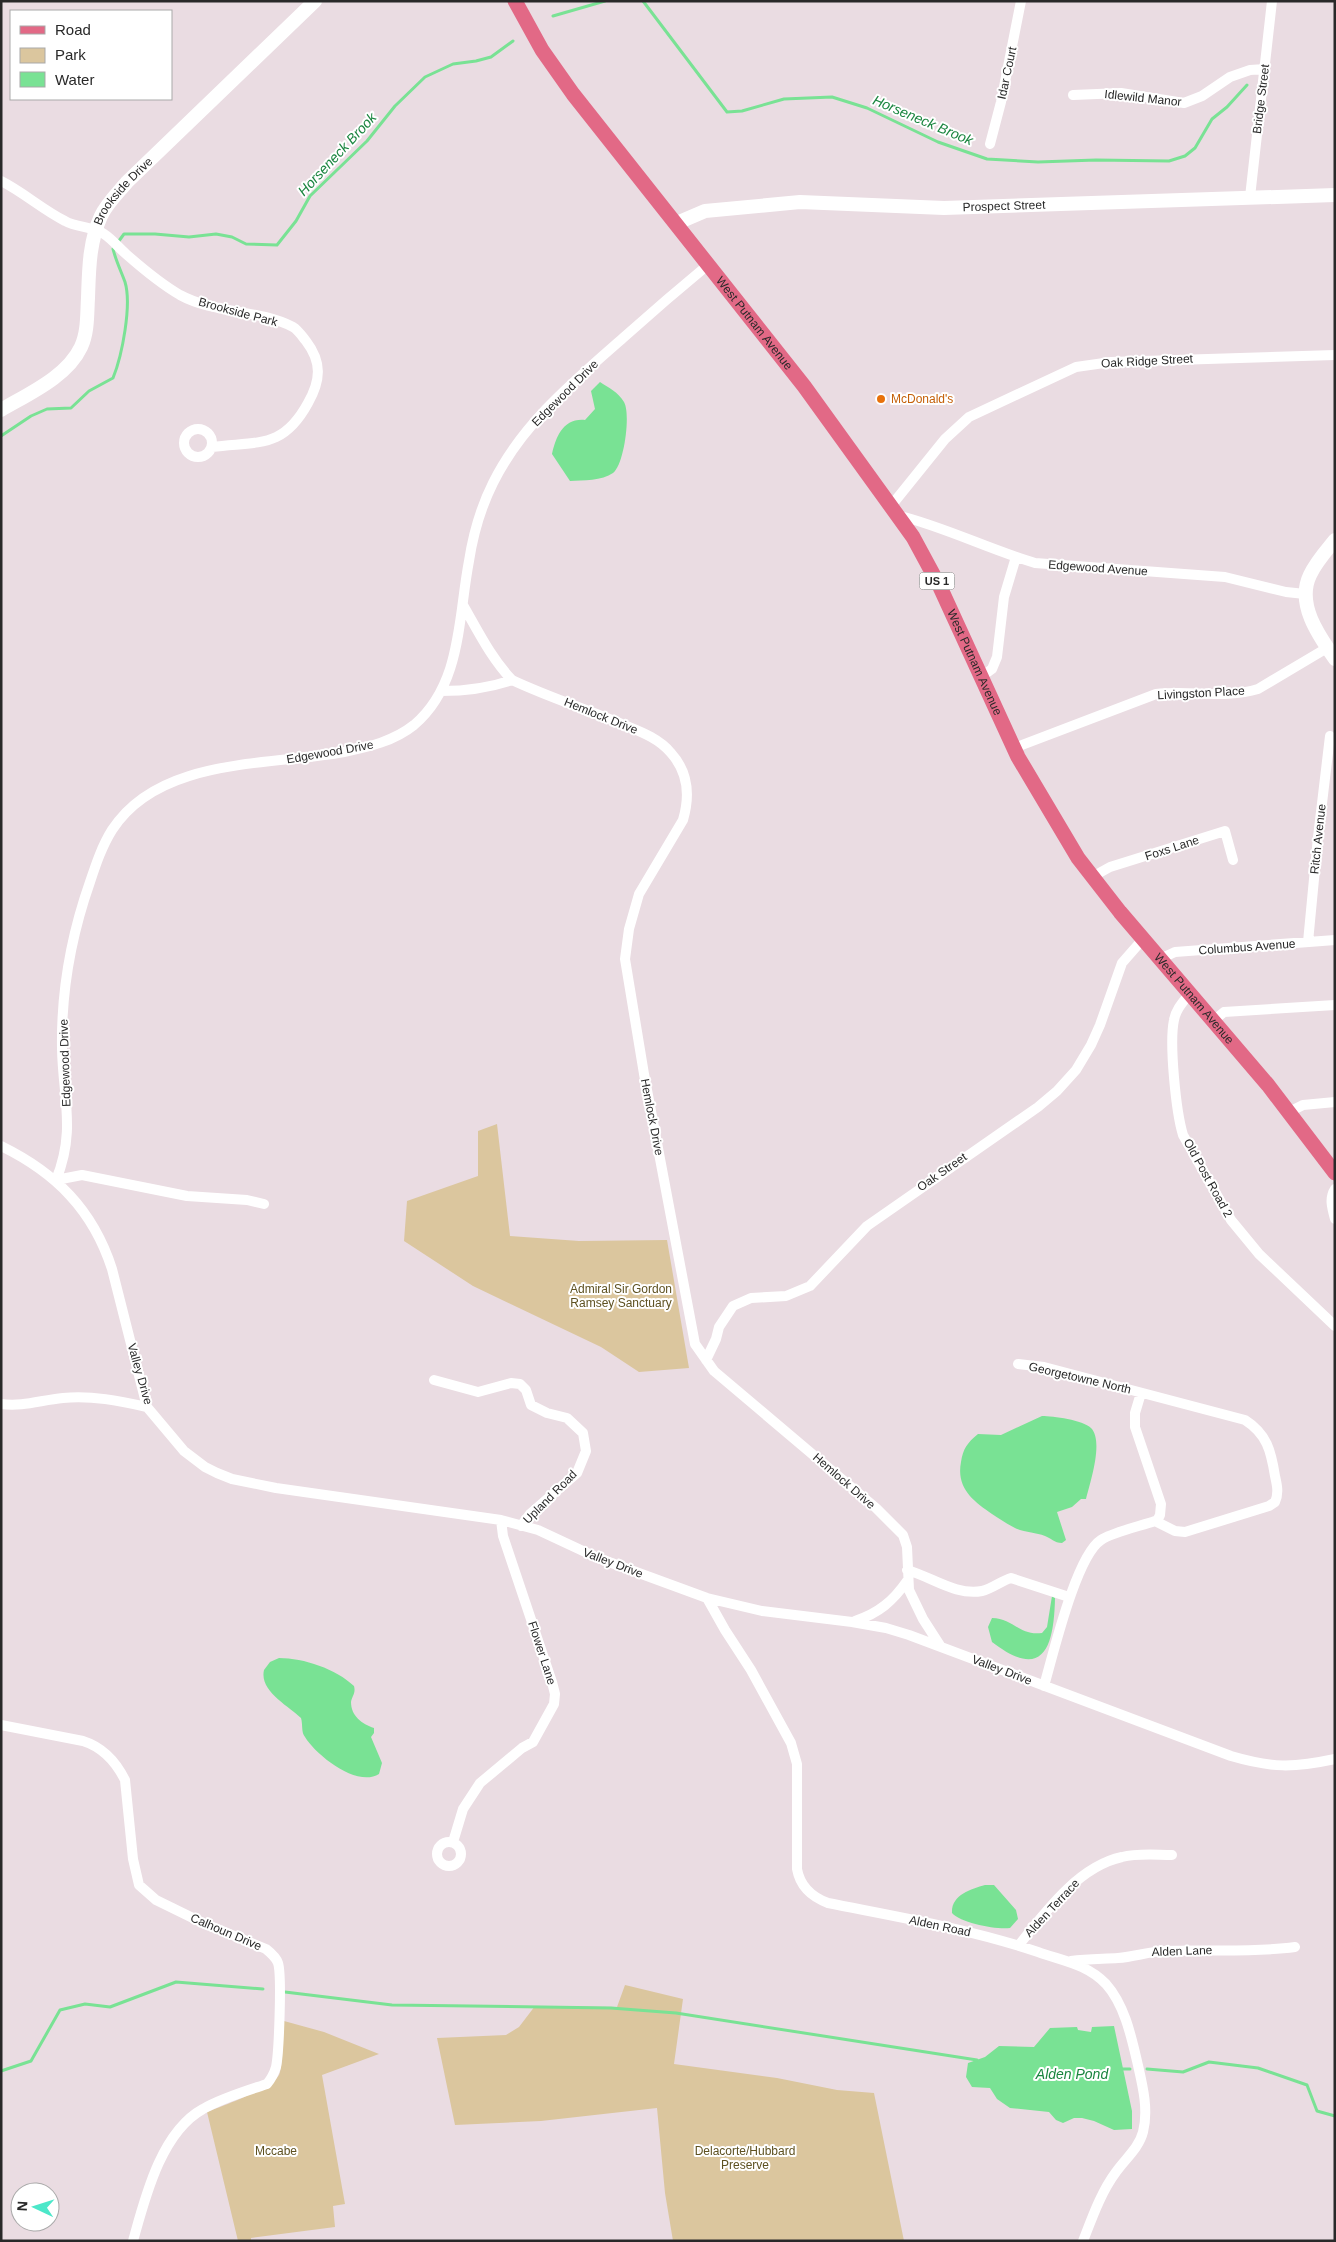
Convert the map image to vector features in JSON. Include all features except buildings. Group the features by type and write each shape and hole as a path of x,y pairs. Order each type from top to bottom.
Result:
{"main road":[{"name":"West Putnam Avenue","path":"515,1 542,50 573,94 677,223 804,386 894,510 932,571 1014,748 1065,839 1092,877 1289,1112 1335,1173"}],"street":[{"name":"Brookside Drive","path":"1,410 53,378 66,367 81,347 87,317 90,256 101,232 109,203 127,182 315,1"},
{"name":"Idar Court","path":"990,144 1001,102 1021,1"},
{"name":"Bridge Street","path":"1250,197 1272,1"},
{"name":"Idlewild Manor","path":"1073,95 1121,93 1184,103 1202,96 1230,77 1250,70 1265,69"},
{"path":"1,181 66,222 101,232"},
{"name":"Prospect Street","path":"677,223 705,211 800,202 944,208 1335,195"},
{"name":"Brookside Park","path":"101,232 144,270 181,295 202,305 265,319 294,328 316,356 318,366 314,393 289,430 278,438 212,447"},
{"name":"Edgewood Drive","path":"56,1180 64,1160 69,1129 62,1050 63,998 66,971 76,927 95,867 102,848 121,818 134,805 160,787 192,775 228,768 332,754 384,742 412,726 432,706 441,691 452,664 463,605 468,564 482,510 492,485 522,437 541,414 574,382 709,264"},
{"name":"Oak Ridge Street","path":"894,510 945,439 969,417 1076,367 1111,362 1335,355"},
{"name":"Edgewood Avenue","path":"894,510 1035,563 1225,577 1286,592 1304,594"},
{"path":"1331,654 1312,623 1304,594 1309,575 1335,540"},
{"path":"981,677 992,669 996,657 1004,597 1016,557"},
{"name":"Hemlock Drive","path":"463,605 485,645 500,667 512,680 644,733 671,752 681,766 687,781 689,795 683,820 639,894 629,929 625,959 640,1055 695,1344 714,1371 861,1495 897,1528 903,1536 907,1547 909,1590 923,1619 941,1647"},
{"name":"Livingston Place","path":"1014,748 1156,694 1176,692 1246,693 1331,654"},
{"path":"441,691 494,686 512,680"},
{"name":"Ritch Avenue","path":"1308,942 1330,736"},
{"name":"Foxs Lane","path":"1092,877 1110,867 1225,831 1233,860"},
{"name":"Oak Street","path":"706,1360 716,1339 719,1327 733,1306 752,1298 786,1296 810,1286 867,1226 1057,1091 1076,1070 1091,1045 1122,963 1143,939"},
{"name":"Columbus Avenue","path":"1160,958 1175,952 1335,940"},
{"name":"Old Post Road 2","path":"1190,993 1178,1008 1174,1018 1172,1034 1179,1121 1183,1135 1231,1220 1259,1254 1335,1326"},
{"path":"1213,1021 1224,1012 1335,1005"},
{"path":"1289,1112 1303,1105 1335,1102"},
{"name":"Valley Drive","path":"1,1146 26,1158 56,1180 71,1196 106,1249 147,1407 184,1451 205,1468 232,1479 276,1488 501,1520 538,1530 598,1558 707,1598 762,1610 886,1628 1119,1712 1231,1756 1254,1762 1292,1766 1335,1759"},
{"path":"56,1180 82,1175 186,1196 247,1200 264,1204"},
{"path":"1335,1189 1331,1195 1331,1202 1335,1218"},
{"name":"Georgetowne North","path":"1018,1364 1044,1367 1245,1420 1255,1426 1270,1446 1278,1491 1275,1502 1269,1506 1185,1532 1175,1531 1157,1521 1160,1515 1161,1504 1135,1427 1135,1413 1141,1393"},
{"name":"Upland Road","path":"434,1380 478,1392 511,1384 520,1384 526,1390 531,1405 547,1413 567,1418 583,1433 586,1451 577,1474 530,1514 521,1526"},
{"path":"1,1404 15,1406 61,1398 84,1397 147,1407"},
{"name":"Flower Lane","path":"453,1842 463,1809 480,1783 533,1742 554,1704 555,1694 552,1682 503,1536 501,1520"},
{"path":"1044,1686 1069,1597 1090,1550 1101,1540 1157,1521"},
{"path":"852,1622 870,1616 883,1608 898,1594 907,1576 922,1574 960,1591 984,1591 1011,1578 1069,1597"},
{"name":"Alden Road","path":"707,1598 751,1670 791,1743 797,1764 797,1869 798,1877 808,1892 815,1898 828,1902 1019,1945 1070,1962 1091,1971 1106,1985 1122,2012 1136,2058 1145,2112 1143,2134 1139,2144 1115,2172 1083,2241"},
{"name":"Calhoun Drive","path":"1,1725 83,1741 92,1744 104,1753 121,1770 125,1780 134,1859 139,1885 163,1904 266,1949 273,1954 278,1962 280,1991 276,2066 272,2078 267,2084 202,2109 181,2125 157,2167 133,2241"},
{"name":"Alden Terrace","path":"1019,1945 1071,1886 1090,1870 1122,1857 1172,1855"},
{"name":"Alden Lane","path":"1070,1962 1095,1958 1119,1958 1162,1951 1227,1949 1249,1951 1295,1947"}],"green space":[{"name":"Admiral Sir Gordon Ramsey Sanctuary","path":"497,1124 510,1236 579,1241 667,1240 689,1368 639,1372 601,1347 473,1286 404,1241 407,1201 478,1176 478,1131"},
{"name":"Delacorte/Hubbard Preserve","path":"625,1985 683,1999 674,2064 777,2078 837,2090 874,2093 904,2241 673,2241 665,2193 657,2108 541,2121 455,2125 437,2038 506,2035 519,2027 535,2006 617,2007"},
{"name":"Mccabe","path":"284,2021 324,2032 379,2054 322,2075 345,2204 333,2206 335,2227 251,2238 251,2241 238,2241 207,2112 257,2091 275,2080 279,2075 282,2058"}],"water":[{"path":"600,382 619,396 626,408 625,439 620,460 617,468 609,476 592,480 570,481 552,454 558,435 566,425 577,420 585,420 595,409 591,391"},
{"path":"1042,1416 1068,1419 1082,1423 1091,1428 1095,1434 1095,1462 1086,1499 1081,1499 1072,1507 1057,1512 1066,1540 1062,1543 1042,1535 1019,1530 985,1509 967,1493 961,1479 960,1471 964,1450 968,1443 978,1434 1001,1435"},
{"path":"1052,1596 1055,1598 1052,1631 1043,1653 1035,1658 1024,1659 1010,1654 992,1642 988,1627 992,1618 1005,1621 1027,1632 1042,1633 1047,1627"},
{"path":"279,1658 309,1662 338,1674 354,1686 351,1707 358,1719 374,1728 374,1733 371,1737 382,1763 379,1774 370,1777 360,1777 349,1773 327,1760 310,1744 303,1733 301,1718 276,1697 266,1685 264,1670 270,1662"},
{"path":"985,1885 994,1885 1016,1910 1018,1919 1010,1928 980,1925 963,1920 952,1913 958,1897"},
{"name":"Alden Pond","path":"1114,2026 1132,2111 1132,2129 1114,2130 1082,2118 1074,2118 1063,2123 1056,2120 1049,2112 1010,2108 997,2099 990,2088 972,2087 966,2077 968,2063 985,2057 999,2046 1034,2047 1050,2028 1077,2027 1078,2030 1091,2032 1092,2027"}],"waterway":[{"name":"Horseneck Brook","path":"553,16 605,1"},
{"name":"Horseneck Brook","path":"643,1 727,112 742,111 784,99 832,97 867,108 938,142 987,159 1038,162 1096,160 1169,161 1185,156 1195,148 1212,119 1227,107 1247,85"},
{"name":"Horseneck Brook","path":"1,436 31,416 47,409 71,408 89,391 113,378 123,344 127,317 125,282 113,249 124,234 189,237 216,234 232,237 246,244 277,245 296,221 310,196 367,141 395,106 425,77 453,64 491,57 513,41"},
{"path":"1,2071 31,2061 60,2010 85,2004 110,2007 176,1982 263,1989"},
{"path":"285,1992 392,2005 611,2008 676,2013 977,2060"},
{"path":"1147,2069 1183,2072 1209,2062 1258,2068 1307,2085 1317,2111 1335,2116"},
{"path":"1121,2069 1130,2069"}],"place":[{"name":"McDonald's","path":"881,399"}]}
